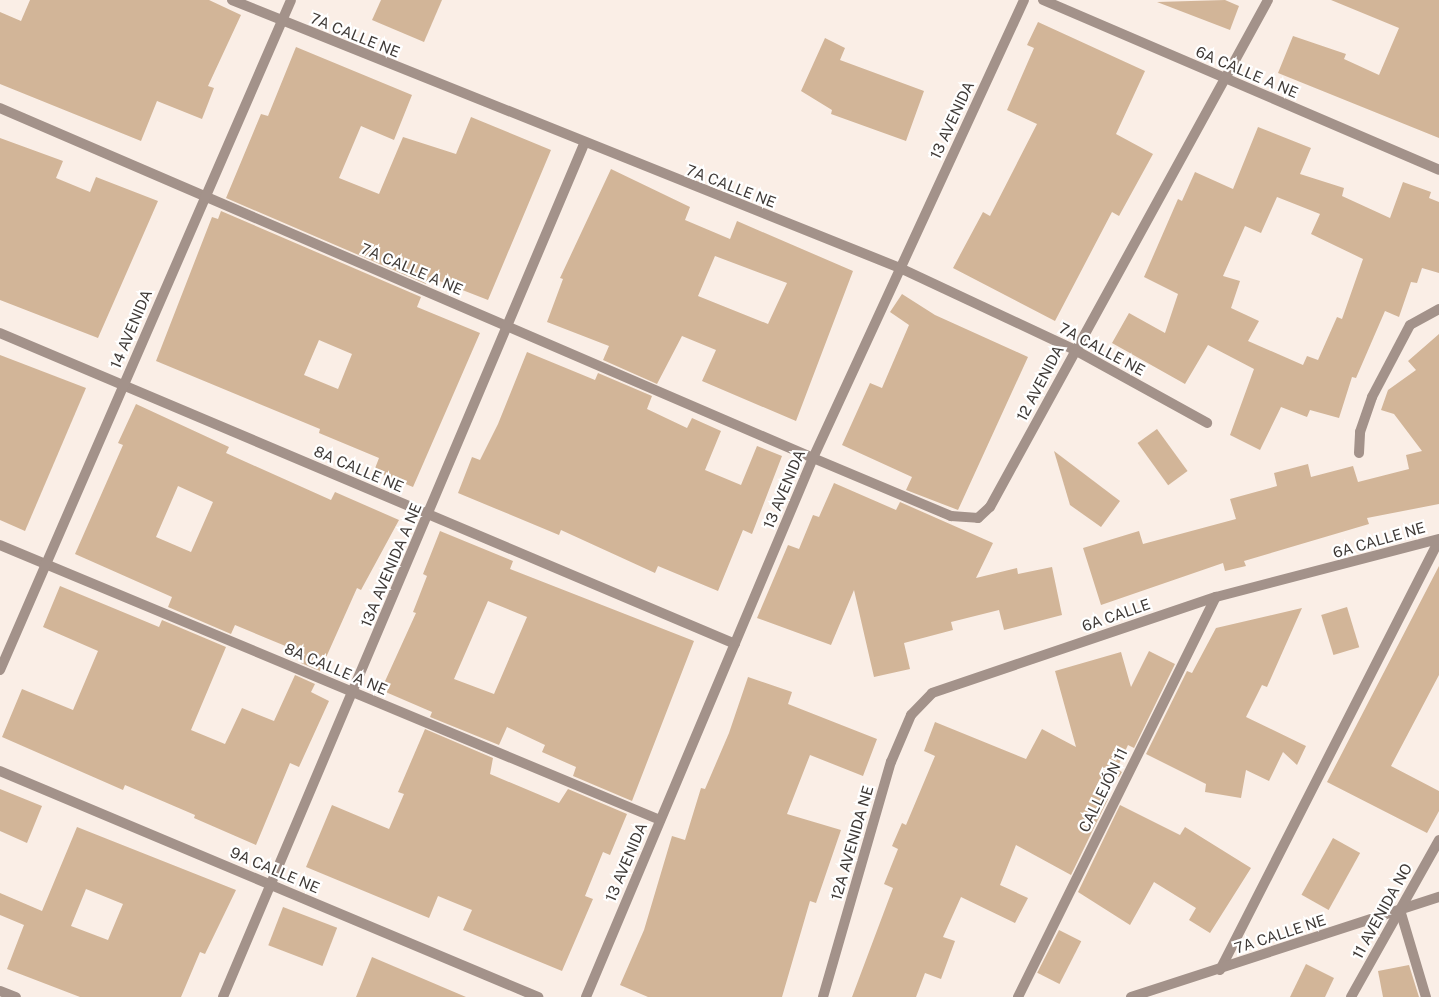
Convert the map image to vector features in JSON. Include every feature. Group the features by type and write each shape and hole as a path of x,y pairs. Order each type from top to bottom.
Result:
{"street":[{"name":"7A CALLE NE","path":"232,0 584,144 900,268 1075,350 1207,423"},
{"name":"14 AVENIDA","path":"0,670 44,564 291,0"},
{"name":"13 AVENIDA","path":"586,997 813,458 1024,0"},
{"name":"6A CALLE A NE","path":"1043,0 1439,170"},
{"name":"12 AVENIDA","path":"813,458 951,516 978,518 990,508 1075,350 1227,79 1268,0"},
{"name":"7A CALLE A NE","path":"0,108 813,458"},
{"name":"13A AVENIDA A NE","path":"224,997 429,515 504,325 584,144"},
{"path":"1359,453 1360,432 1372,396 1410,325 1439,309"},
{"name":"8A CALLE NE","path":"0,333 735,644"},
{"path":"1220,970 1439,540"},
{"name":"6A CALLE NE","path":"1328,571 1439,540"},
{"name":"8A CALLE A NE","path":"0,545 660,820"},
{"name":"6A CALLE","path":"920,702 932,693 1216,597 1328,571"},
{"name":"CALLEJÓN 11","path":"1018,997 1216,597"},
{"name":"12A AVENIDA NE","path":"823,997 891,762 920,702"},
{"name":"9A CALLE NE","path":"0,771 538,997"},
{"name":"11 AVENIDA NO","path":"1350,997 1439,840"},
{"name":"7A CALLE NE","path":"1131,997 1220,970 1439,897"},
{"path":"1400,910 1426,997"},
{"path":"0,991 16,997"}],"building":[{"path":"30,0 209,0 241,15 208,86 214,88 202,119 157,101 141,141 0,84 0,12 21,21"},
{"path":"381,0 442,0 424,42 372,20"},
{"path":"1225,0 1239,6 1230,30 1157,2"},
{"path":"1331,0 1439,0 1439,138 1278,73 1293,36 1346,54 1344,59 1379,75 1399,28"},
{"path":"1038,22 1145,71 1116,134 1153,154 1119,216 1112,212 1055,321 953,268 983,212 990,216 1037,124 1007,110 1034,48 1027,45"},
{"path":"825,38 845,48 840,60 924,91 906,141 831,114 832,110 801,91"},
{"path":"296,47 412,95 394,140 361,126 339,178 379,194 403,137 456,154 471,117 551,150 488,300 429,277 426,284 226,198 261,114 268,116"},
{"path":"1258,127 1311,148 1300,174 1344,188 1342,196 1390,218 1403,182 1431,192 1429,198 1439,202 1439,273 1422,268 1417,283 1411,282 1399,317 1385,311 1356,378 1352,377 1339,418 1310,410 1307,417 1281,407 1260,450 1230,435 1254,369 1208,345 1185,384 1112,343 1129,313 1165,333 1178,294 1144,277 1178,199 1182,201 1195,172 1233,189","holes":["1277,197 1320,214 1311,234 1363,259 1342,319 1337,317 1318,360 1307,356 1303,365 1248,341 1259,321 1231,308 1240,281 1223,276 1245,226 1261,233"]},
{"path":"0,138 63,161 56,178 90,192 96,177 158,201 98,338 0,300"},
{"path":"611,169 690,207 685,220 730,239 737,221 853,271 796,421 702,381 716,350 682,336 657,384 603,360 609,346 547,322 563,279 560,278","holes":["715,256 787,283 768,324 698,296"]},
{"path":"221,211 421,297 417,307 480,333 413,487 374,471 379,458 319,433 320,429 156,361 212,217 218,219","holes":["319,340 352,354 338,389 304,375"]},
{"path":"902,294 935,315 1028,357 958,510 906,490 912,477 842,445 870,383 882,388 909,325 890,312"},
{"path":"1439,334 1439,504 1367,518 1369,524 1244,561 1246,566 1225,571 1223,563 1101,605 1083,548 1139,531 1143,544 1236,519 1230,499 1277,486 1274,473 1308,464 1311,477 1353,466 1358,482 1409,469 1406,455 1422,451 1394,414 1381,410 1388,390 1416,370 1408,361"},
{"path":"527,352 595,380 598,373 652,396 647,409 687,428 692,418 721,431 705,470 741,485 757,446 782,456 752,534 743,530 718,591 658,566 655,573 561,530 559,535 458,493 472,457 480,460 498,424"},
{"path":"0,355 86,388 25,531 0,520"},
{"path":"136,404 229,447 226,453 331,500 335,492 399,520 361,590 357,588 320,671 301,663 305,654 235,625 231,634 168,607 172,597 75,554 123,445 118,443","holes":["178,486 213,502 191,552 156,537"]},
{"path":"1157,429 1188,471 1168,485 1138,443"},
{"path":"1054,451 1120,501 1101,527 1070,505"},
{"path":"834,483 896,510 900,502 993,543 976,578 1017,568 1018,574 1052,567 1062,615 1004,630 999,610 951,622 953,630 904,643 910,669 874,677 854,590 831,645 757,618 788,545 799,549 813,515 819,517"},
{"path":"440,531 513,561 510,569 694,641 632,801 573,776 576,767 542,752 545,745 507,727 499,745 430,717 432,712 381,690 416,613 413,612 427,576 423,574","holes":["488,601 527,617 494,694 454,679"]},
{"path":"1439,566 1439,675 1391,766 1439,791 1439,811 1427,833 1327,782"},
{"path":"60,586 159,627 162,620 226,647 191,730 225,744 242,708 274,721 295,675 315,684 311,692 329,701 299,767 290,763 256,845 194,818 195,815 125,785 123,790 2,737 22,689 73,710 98,651 43,627"},
{"path":"1347,607 1359,647 1333,655 1321,615"},
{"path":"1302,608 1267,687 1262,685 1246,717 1306,746 1297,765 1283,752 1269,781 1246,770 1241,798 1205,792 1206,784 1146,754 1187,671 1192,673 1216,628"},
{"path":"1149,651 1175,664 1134,748 1128,745 1119,764 1112,761 1110,766 1122,772 1119,777 1100,773 1104,776 1095,793 1108,799 1071,875 1016,845 1000,885 1028,898 1015,923 961,897 943,937 955,941 941,979 925,973 916,997 852,997 893,888 884,884 898,849 892,846 902,823 906,825 935,756 924,751 935,722 1026,759 1042,729 1076,747 1055,671 1121,652 1131,687"},
{"path":"748,677 792,692 788,704 877,739 863,776 810,755 787,814 841,830 816,903 810,901 782,997 648,997 620,985 644,930 672,836 685,840 701,788 705,789 729,733"},
{"path":"425,729 493,758 490,774 559,803 568,789 627,814 610,855 603,852 585,896 593,899 562,971 463,930 472,910 438,896 429,918 306,867 332,805 389,829 404,794 398,792"},
{"path":"0,789 42,806 27,843 0,831"},
{"path":"1120,805 1180,835 1185,827 1251,868 1210,933 1189,920 1196,908 1154,882 1130,925 1078,892"},
{"path":"77,827 236,890 205,954 200,952 181,997 80,997 7,969 24,925 0,915 0,893 42,911","holes":["86,889 123,904 108,940 71,926"]},
{"path":"1333,838 1360,853 1329,910 1301,895"},
{"path":"283,907 337,928 322,966 268,945"},
{"path":"1059,930 1081,941 1059,984 1037,973"},
{"path":"372,957 466,997 356,997"},
{"path":"1306,964 1334,978 1325,997 1290,997"},
{"path":"1409,965 1419,997 1383,997 1378,971"}]}
